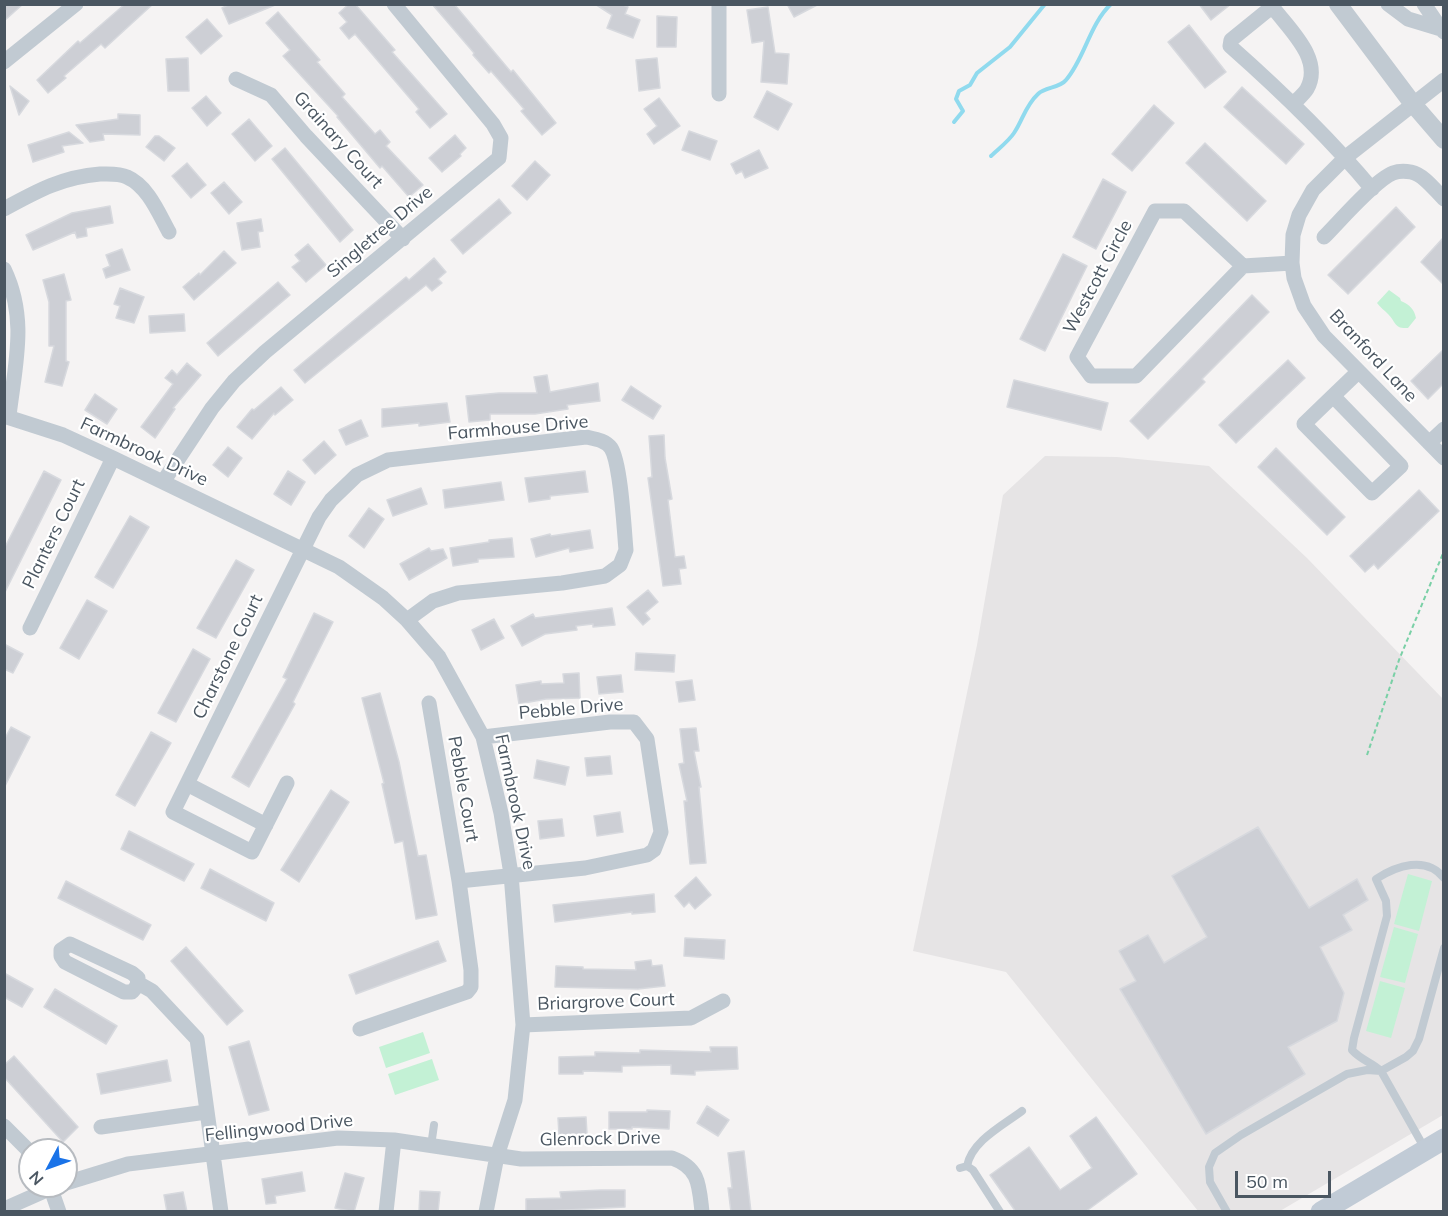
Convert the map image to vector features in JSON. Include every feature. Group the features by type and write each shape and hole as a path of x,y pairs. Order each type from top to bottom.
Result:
{"main road":[{"path":"1321,1212 1434,1145"}],"street":[{"path":"4,62 76,4"},
{"name":"Singletree Drive","path":"163,482 212,408 234,381 265,352 499,158 501,138 493,124 394,4"},
{"path":"719,94 720,4"},
{"path":"1338,4 1443,140"},
{"path":"1388,4 1408,19 1442,31"},
{"path":"1424,4 1442,31"},
{"path":"1294,103 1307,89 1311,75 1311,62 1305,49 1275,10 1268,10 1231,40 1230,46 1294,103 1346,157 1372,189"},
{"name":"Grainary Court","path":"236,79 270,95 403,239"},
{"name":"Branford Lane","path":"1443,80 1346,157 1326,176 1304,203 1293,235 1292,263 1299,293 1312,320 1324,336 1443,458"},
{"path":"1324,237 1372,189 1392,173 1413,172 1423,178 1443,199"},
{"path":"4,209 48,185 69,178 111,174 128,177 140,187 153,202 169,232"},
{"name":"Westcott Circle","path":"1155,211 1184,211 1243,266 1136,376 1091,376 1077,357 1155,211"},
{"path":"1243,266 1292,263"},
{"path":"4,269 13,288 18,311 19,334 7,416"},
{"path":"1333,396 1401,466 1372,494 1304,424 1333,396 1358,372"},
{"name":"Farmbrook Drive","path":"7,416 63,435 304,548 339,567 383,598 407,620 439,657 483,737 501,813 511,874 523,1025 514,1100 497,1156 486,1212"},
{"path":"1429,443 1443,429"},
{"name":"Farmhouse Drive","path":"304,548 319,517 331,500 357,475 388,460 586,438 605,442 611,448 618,475 626,550 624,559 614,572 606,576 562,583 458,593 433,601 407,620"},
{"name":"Planters Court","path":"30,628 113,458"},
{"name":"Charstone Court","path":"287,783 252,852 173,812 304,548"},
{"name":"Pebble Court","path":"360,1029 466,992 471,987 471,970 459,881 429,703"},
{"name":"Pebble Drive","path":"483,737 610,722 634,722 647,739 661,832 654,850 647,855 585,868 511,874"},
{"path":"187,784 266,825"},
{"path":"459,881 511,874"},
{"path":"138,983 132,992 124,992 65,962 61,956 61,950 66,945 73,945 132,973 138,983 152,991 197,1039 222,1212"},
{"name":"Briargrove Court","path":"523,1025 691,1018 723,1001"},
{"path":"100,1126 206,1112"},
{"path":"4,1126 18,1140"},
{"name":"Fellingwood Drive","path":"78,1179 129,1164 338,1138 394,1140 497,1156"},
{"path":"386,1212 394,1140"},
{"name":"Glenrock Drive","path":"497,1156 521,1160 672,1158 690,1168 696,1176 702,1212"},
{"name":"Fellingwood Drive","path":"4,1209 29,1198"}],"lane":[{"path":"1434,1145 1381,1071 1373,1063 1360,1059 1352,1050 1387,916 1386,901 1376,879 1387,872 1414,864 1430,867 1443,878"},
{"path":"1227,1212 1210,1182 1209,1167 1215,1153 1222,1146 1347,1074 1367,1070 1381,1071 1406,1057 1416,1045 1443,948"},
{"path":"1000,1212 973,1170 964,1167 975,1149 1022,1111"},
{"path":"431,1146 434,1125"}],"path":[{"path":"1367,755 1399,660 1443,551"}],"shaded area":[{"path":"1045,456 1117,457 1209,466 1307,558 1443,699 1443,1115 1280,1211 1198,1211 1006,972 913,951 977,645 1003,495"}],"green space":[{"path":"1389,290 1414,312 1416,318 1408,328 1398,326 1377,303"},
{"path":"1408,874 1432,881 1419,931 1394,924"},
{"path":"1394,927 1418,934 1405,983 1380,977"},
{"path":"1380,981 1405,988 1391,1038 1366,1031"},
{"path":"423,1032 430,1053 386,1068 379,1047"},
{"path":"432,1059 439,1080 395,1095 388,1074"}],"building":[{"path":"4,4 23,4 4,21"},
{"path":"125,4 153,4 105,48 101,44 48,93 37,80 78,41 80,43"},
{"path":"230,4 275,5 229,24 222,8"},
{"path":"349,4 355,4 395,50 392,52 447,114 430,128 416,112 419,109 355,34 349,39 340,28 347,22 339,13"},
{"path":"432,4 454,4 511,72 513,70 556,123 542,135 521,111 524,109 491,71 489,73 473,55 474,53"},
{"path":"595,4 621,4 628,7 625,14 640,20 633,38 607,28 612,15"},
{"path":"787,4 819,4 794,17"},
{"path":"1199,4 1231,4 1211,20"},
{"path":"768,7 775,53 789,54 787,84 761,82 764,41 752,43 747,10"},
{"path":"278,12 320,60 317,62 345,94 342,97 375,134 380,130 390,142 386,146 423,185 409,197 382,166 380,168 338,116 283,56 290,50 266,23"},
{"path":"657,16 677,17 676,47 657,47"},
{"path":"207,19 222,36 201,54 186,37"},
{"path":"1189,25 1226,72 1205,88 1168,42"},
{"path":"188,58 189,91 168,91 166,59"},
{"path":"657,58 660,88 639,91 636,60"},
{"path":"10,86 29,101 19,115"},
{"path":"1242,87 1304,144 1286,164 1224,107"},
{"path":"767,91 792,104 778,130 754,117"},
{"path":"206,96 221,113 207,126 192,108"},
{"path":"659,98 680,126 654,144 647,134 657,126 644,109"},
{"path":"1154,105 1174,123 1132,171 1112,154"},
{"path":"118,114 140,115 140,135 103,134 104,140 90,142 76,125 118,119"},
{"path":"249,119 272,146 255,161 232,134"},
{"path":"689,131 717,141 710,160 682,150"},
{"path":"69,132 83,143 62,146 64,152 33,162 28,145"},
{"path":"455,135 466,148 460,154 461,156 442,172 429,158"},
{"path":"155,136 159,136 175,148 164,161 146,147"},
{"path":"1205,143 1266,201 1247,221 1186,163"},
{"path":"285,148 353,230 340,242 272,159"},
{"path":"759,150 768,168 745,178 742,171 736,174 731,164"},
{"path":"535,161 550,175 527,200 512,186"},
{"path":"187,163 206,185 191,198 172,176"},
{"path":"1103,179 1126,192 1096,249 1073,237"},
{"path":"224,182 242,202 229,214 211,193"},
{"path":"499,199 511,213 463,254 451,240"},
{"path":"110,206 113,223 86,228 87,236 77,238 75,232 33,250 26,235 72,213"},
{"path":"1396,207 1415,227 1348,294 1328,275"},
{"path":"261,219 263,231 258,232 260,247 242,250 237,223"},
{"path":"1443,238 1443,284 1421,262"},
{"path":"308,244 326,265 306,282 292,267 300,261 295,255"},
{"path":"122,249 130,270 106,278 103,269 110,266 106,255"},
{"path":"224,251 236,263 194,300 183,287 199,273 200,275"},
{"path":"1063,254 1087,266 1045,351 1020,339"},
{"path":"434,258 446,272 438,279 442,283 432,291 426,285 305,383 294,370 406,277 409,280"},
{"path":"64,274 71,300 66,301 66,361 69,362 62,386 45,382 54,346 49,346 49,302 43,280"},
{"path":"278,282 290,295 218,356 207,343"},
{"path":"120,288 144,297 134,323 116,318 120,306 114,304"},
{"path":"1252,295 1269,312 1202,379 1205,382 1148,439 1130,421"},
{"path":"184,314 185,331 150,333 149,316"},
{"path":"1443,350 1443,384 1428,399 1411,381"},
{"path":"1288,360 1305,378 1236,443 1219,425"},
{"path":"187,363 201,375 173,408 175,409 155,438 141,427 173,384 165,378 172,370 177,375"},
{"path":"547,375 550,392 598,383 600,401 567,405 568,409 535,414 490,414 490,420 469,422 466,396 537,393 534,377"},
{"path":"1014,380 1108,403 1101,430 1007,407"},
{"path":"631,386 661,406 653,419 622,400"},
{"path":"281,387 293,400 275,415 274,413 252,439 237,427 252,409 254,410"},
{"path":"95,394 117,409 107,424 85,410"},
{"path":"447,403 450,422 382,427 382,409"},
{"path":"361,420 368,436 346,445 339,430"},
{"path":"664,435 665,458 672,499 668,500 675,557 684,556 686,568 679,569 681,584 663,586 648,478 652,477 649,436"},
{"path":"324,441 336,455 315,474 303,460"},
{"path":"228,447 242,458 228,477 213,465"},
{"path":"1276,448 1345,517 1327,535 1258,467"},
{"path":"44,471 61,480 4,594 4,549"},
{"path":"288,471 305,482 291,505 274,494"},
{"path":"585,471 588,492 550,496 550,499 529,502 525,478"},
{"path":"501,482 504,500 445,508 443,490"},
{"path":"421,488 427,504 393,516 387,500"},
{"path":"1419,490 1439,511 1378,569 1374,564 1365,572 1350,556"},
{"path":"369,508 384,519 364,548 349,536"},
{"path":"130,516 149,527 113,588 95,577"},
{"path":"590,530 593,548 570,552 569,548 536,557 531,539 550,534 551,536"},
{"path":"512,538 514,557 478,559 478,562 453,566 450,548"},
{"path":"429,548 431,551 443,549 447,558 409,580 400,564"},
{"path":"236,560 254,570 216,638 197,628"},
{"path":"648,590 658,602 645,613 650,619 643,625 627,607"},
{"path":"87,600 107,611 79,659 60,648"},
{"path":"612,608 615,625 576,626 577,630 545,634 522,646 511,626 533,614 535,618"},
{"path":"314,613 333,622 293,702 295,704 249,787 232,777 287,679 283,677"},
{"path":"494,619 504,638 481,650 472,630"},
{"path":"4,644 23,654 13,673 4,669"},
{"path":"193,649 210,659 176,722 158,713"},
{"path":"636,653 675,655 674,672 635,670"},
{"path":"579,673 580,698 546,699 519,704 516,685 541,681 541,684 564,683 563,674"},
{"path":"621,675 623,692 599,694 597,677"},
{"path":"692,680 695,700 679,702 676,682"},
{"path":"380,693 399,762 418,856 426,855 437,915 416,919 403,841 395,843 382,784 384,783 362,698"},
{"path":"11,727 30,737 4,788 4,740"},
{"path":"696,728 699,751 694,751 701,787 699,787 706,863 690,864 684,801 687,801 679,764 684,763 680,729"},
{"path":"151,732 171,743 135,806 116,795"},
{"path":"610,756 612,774 587,776 585,758"},
{"path":"537,760 569,767 565,785 534,778"},
{"path":"331,790 349,802 299,882 281,870"},
{"path":"620,812 623,832 597,836 594,816"},
{"path":"562,819 564,836 540,839 538,821"},
{"path":"1258,827 1309,908 1357,879 1368,900 1343,915 1352,930 1320,947 1344,993 1337,1021 1288,1047 1305,1074 1206,1134 1120,989 1136,981 1119,951 1148,935 1164,963 1207,937 1172,876"},
{"path":"129,831 194,864 184,881 121,849"},
{"path":"210,869 274,903 266,921 201,888"},
{"path":"696,877 711,895 695,909 689,902 684,907 675,896"},
{"path":"66,881 151,925 143,940 58,898"},
{"path":"654,894 655,912 632,914 632,912 555,922 553,905"},
{"path":"685,938 725,940 724,959 684,956"},
{"path":"438,941 446,961 356,994 349,975"},
{"path":"186,947 243,1011 227,1025 171,961"},
{"path":"651,960 652,966 662,965 665,986 638,989 555,987 556,966 636,970 635,962"},
{"path":"4,973 33,989 22,1007 4,997"},
{"path":"55,989 117,1026 106,1044 44,1007"},
{"path":"249,1041 269,1110 249,1115 229,1047"},
{"path":"710,1047 737,1047 738,1069 695,1071 695,1075 671,1074 671,1065 622,1066 622,1072 583,1071 583,1074 559,1074 559,1057 595,1056 595,1052 640,1053 640,1050 711,1052"},
{"path":"14,1056 78,1127 67,1138 59,1138 4,1077 4,1065"},
{"path":"167,1060 171,1081 101,1094 97,1074"},
{"path":"707,1106 729,1120 718,1136 697,1123"},
{"path":"647,1110 670,1111 669,1129 632,1127 632,1129 609,1129 609,1112 647,1112"},
{"path":"586,1117 587,1134 559,1135 558,1118"},
{"path":"1096,1117 1137,1174 1085,1212 1016,1212 990,1175 1029,1147 1060,1190 1092,1168 1070,1136"},
{"path":"744,1151 751,1212 731,1212 728,1188 732,1188 728,1153"},
{"path":"302,1172 305,1191 275,1196 276,1203 266,1204 262,1179"},
{"path":"345,1173 364,1178 354,1212 335,1208"},
{"path":"625,1190 625,1207 526,1212 526,1199 561,1198 560,1192"},
{"path":"420,1191 440,1192 438,1212 419,1212"},
{"path":"183,1192 187,1212 167,1212 164,1195"}],"waterway":[{"path":"954,122 963,111 956,99 959,91 970,85 977,73 1010,47 1045,4"},
{"path":"991,156 1012,136 1030,103 1038,94 1066,80 1078,62 1097,22 1111,4"}]}
